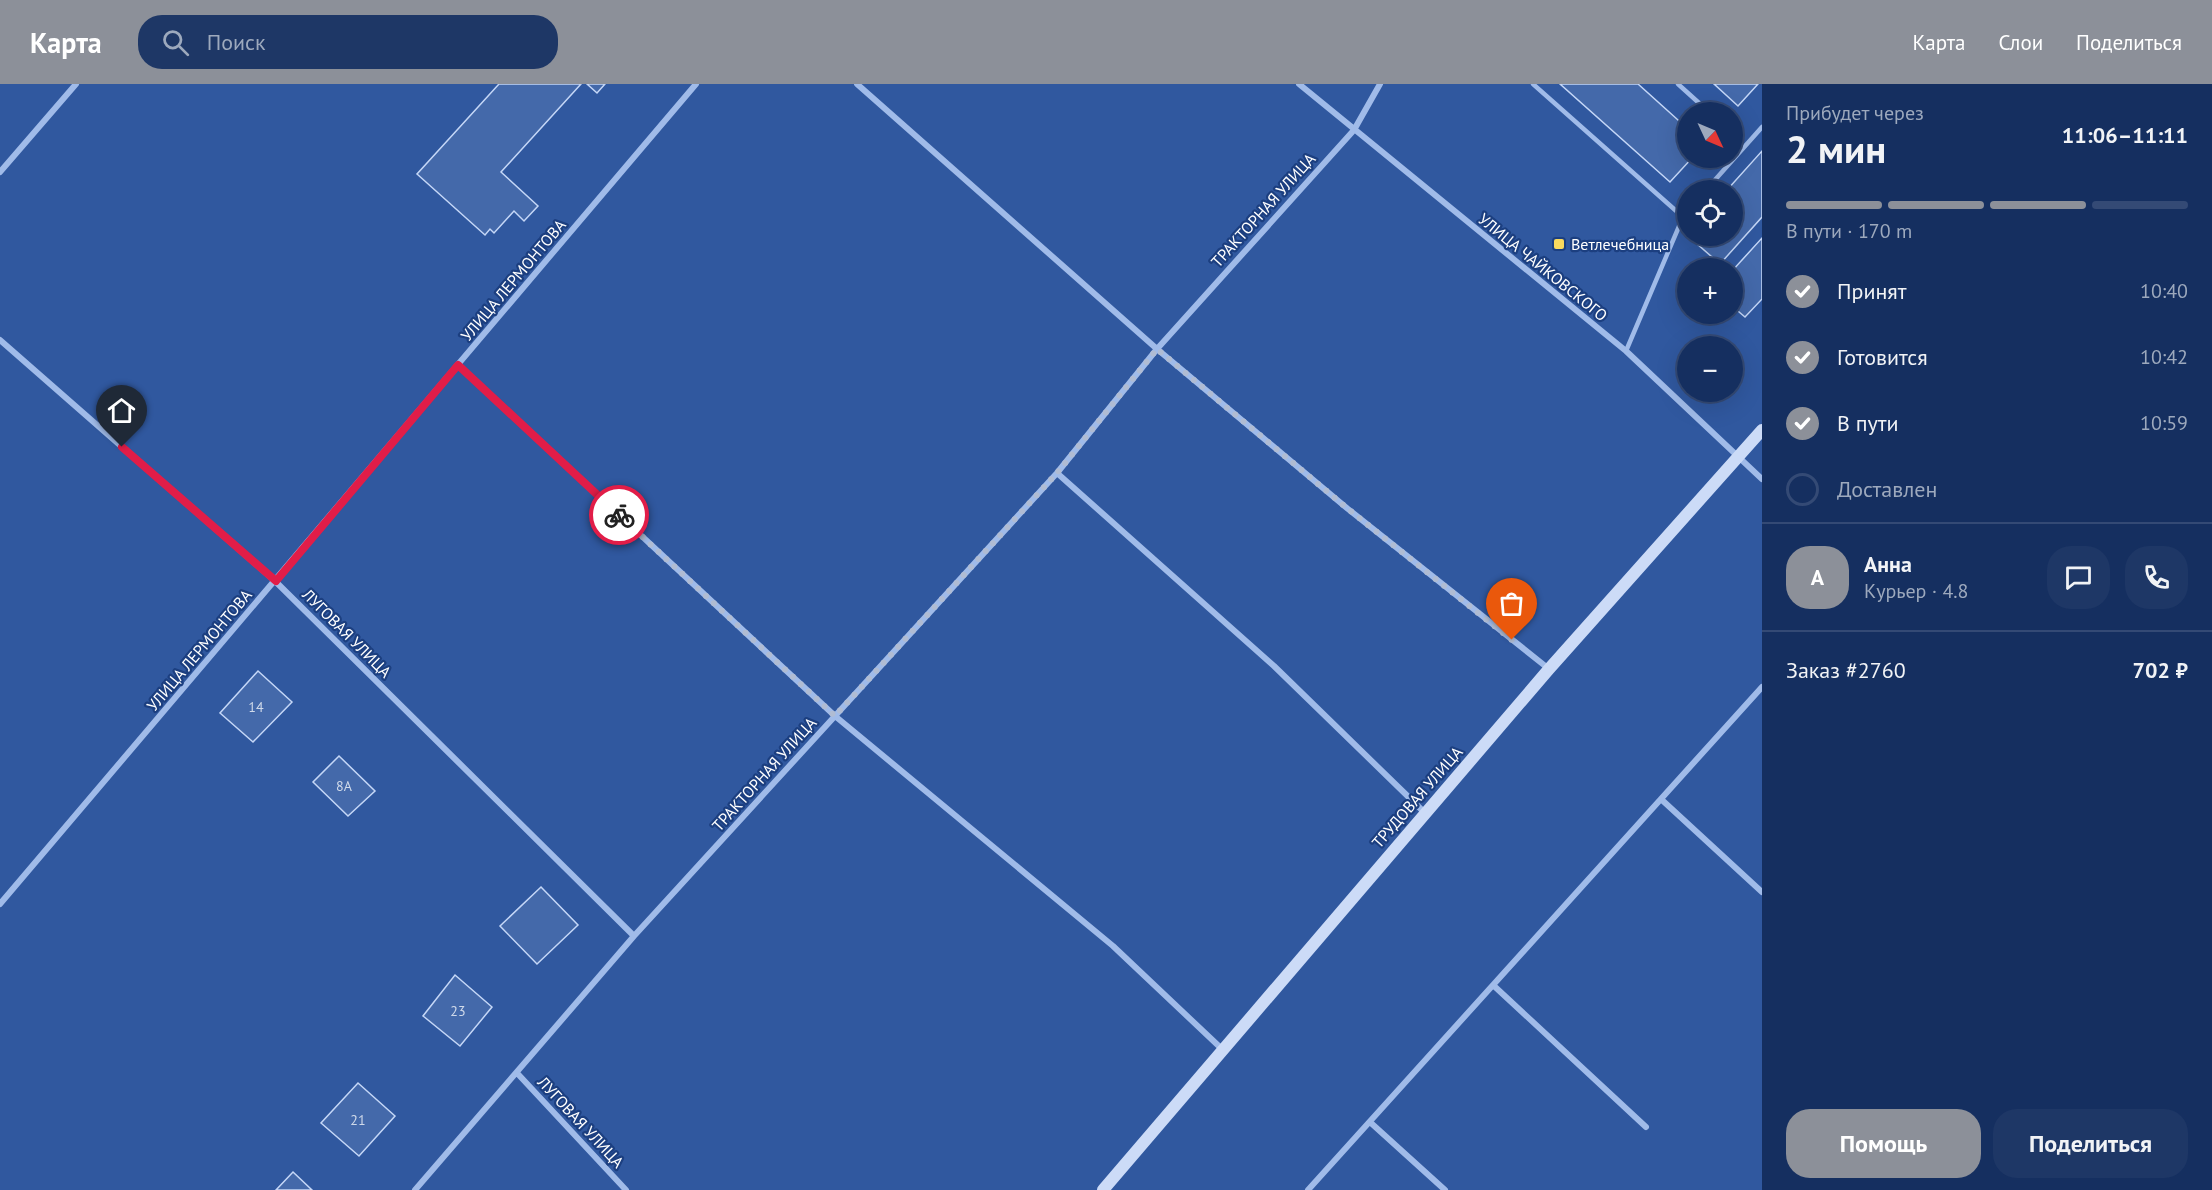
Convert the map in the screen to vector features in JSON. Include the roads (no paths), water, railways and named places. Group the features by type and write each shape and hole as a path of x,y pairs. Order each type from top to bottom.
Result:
{"street":[{"path":"0,172 76,84"},
{"name":"УЛИЦА ЛЕРМОНТОВА","path":"0,904 696,84"},
{"path":"857,84 1157,349 1348,509 1549,669"},
{"name":"УЛИЦА ЧАЙКОВСКОГО","path":"1299,84 1626,351 1762,478"},
{"name":"ТРАКТОРНАЯ УЛИЦА","path":"415,1190 634,936 1057,473 1157,349 1354,130 1380,84"},
{"name":"ЛУГОВАЯ УЛИЦА","path":"0,340 276,581 634,936"},
{"path":"458,365 835,716 1113,946 1223,1050"},
{"name":"ТРУДОВАЯ УЛИЦА","path":"1103,1190 1549,669 1762,430"},
{"path":"1057,473 1274,666 1425,813"},
{"path":"1308,1190 1371,1123 1762,687"},
{"path":"1662,800 1762,892"},
{"path":"1493,985 1646,1126"},
{"name":"ЛУГОВАЯ УЛИЦА","path":"517,1073 626,1190"},
{"path":"1371,1123 1445,1190"}],"lane":[{"path":"1533,84 1677,212"},
{"path":"1678,84 1698,102"},
{"path":"1715,180 1762,127"},
{"path":"1626,351 1677,231"}],"place":[{"name":"Ветлечебница","path":"1559,244"}]}
